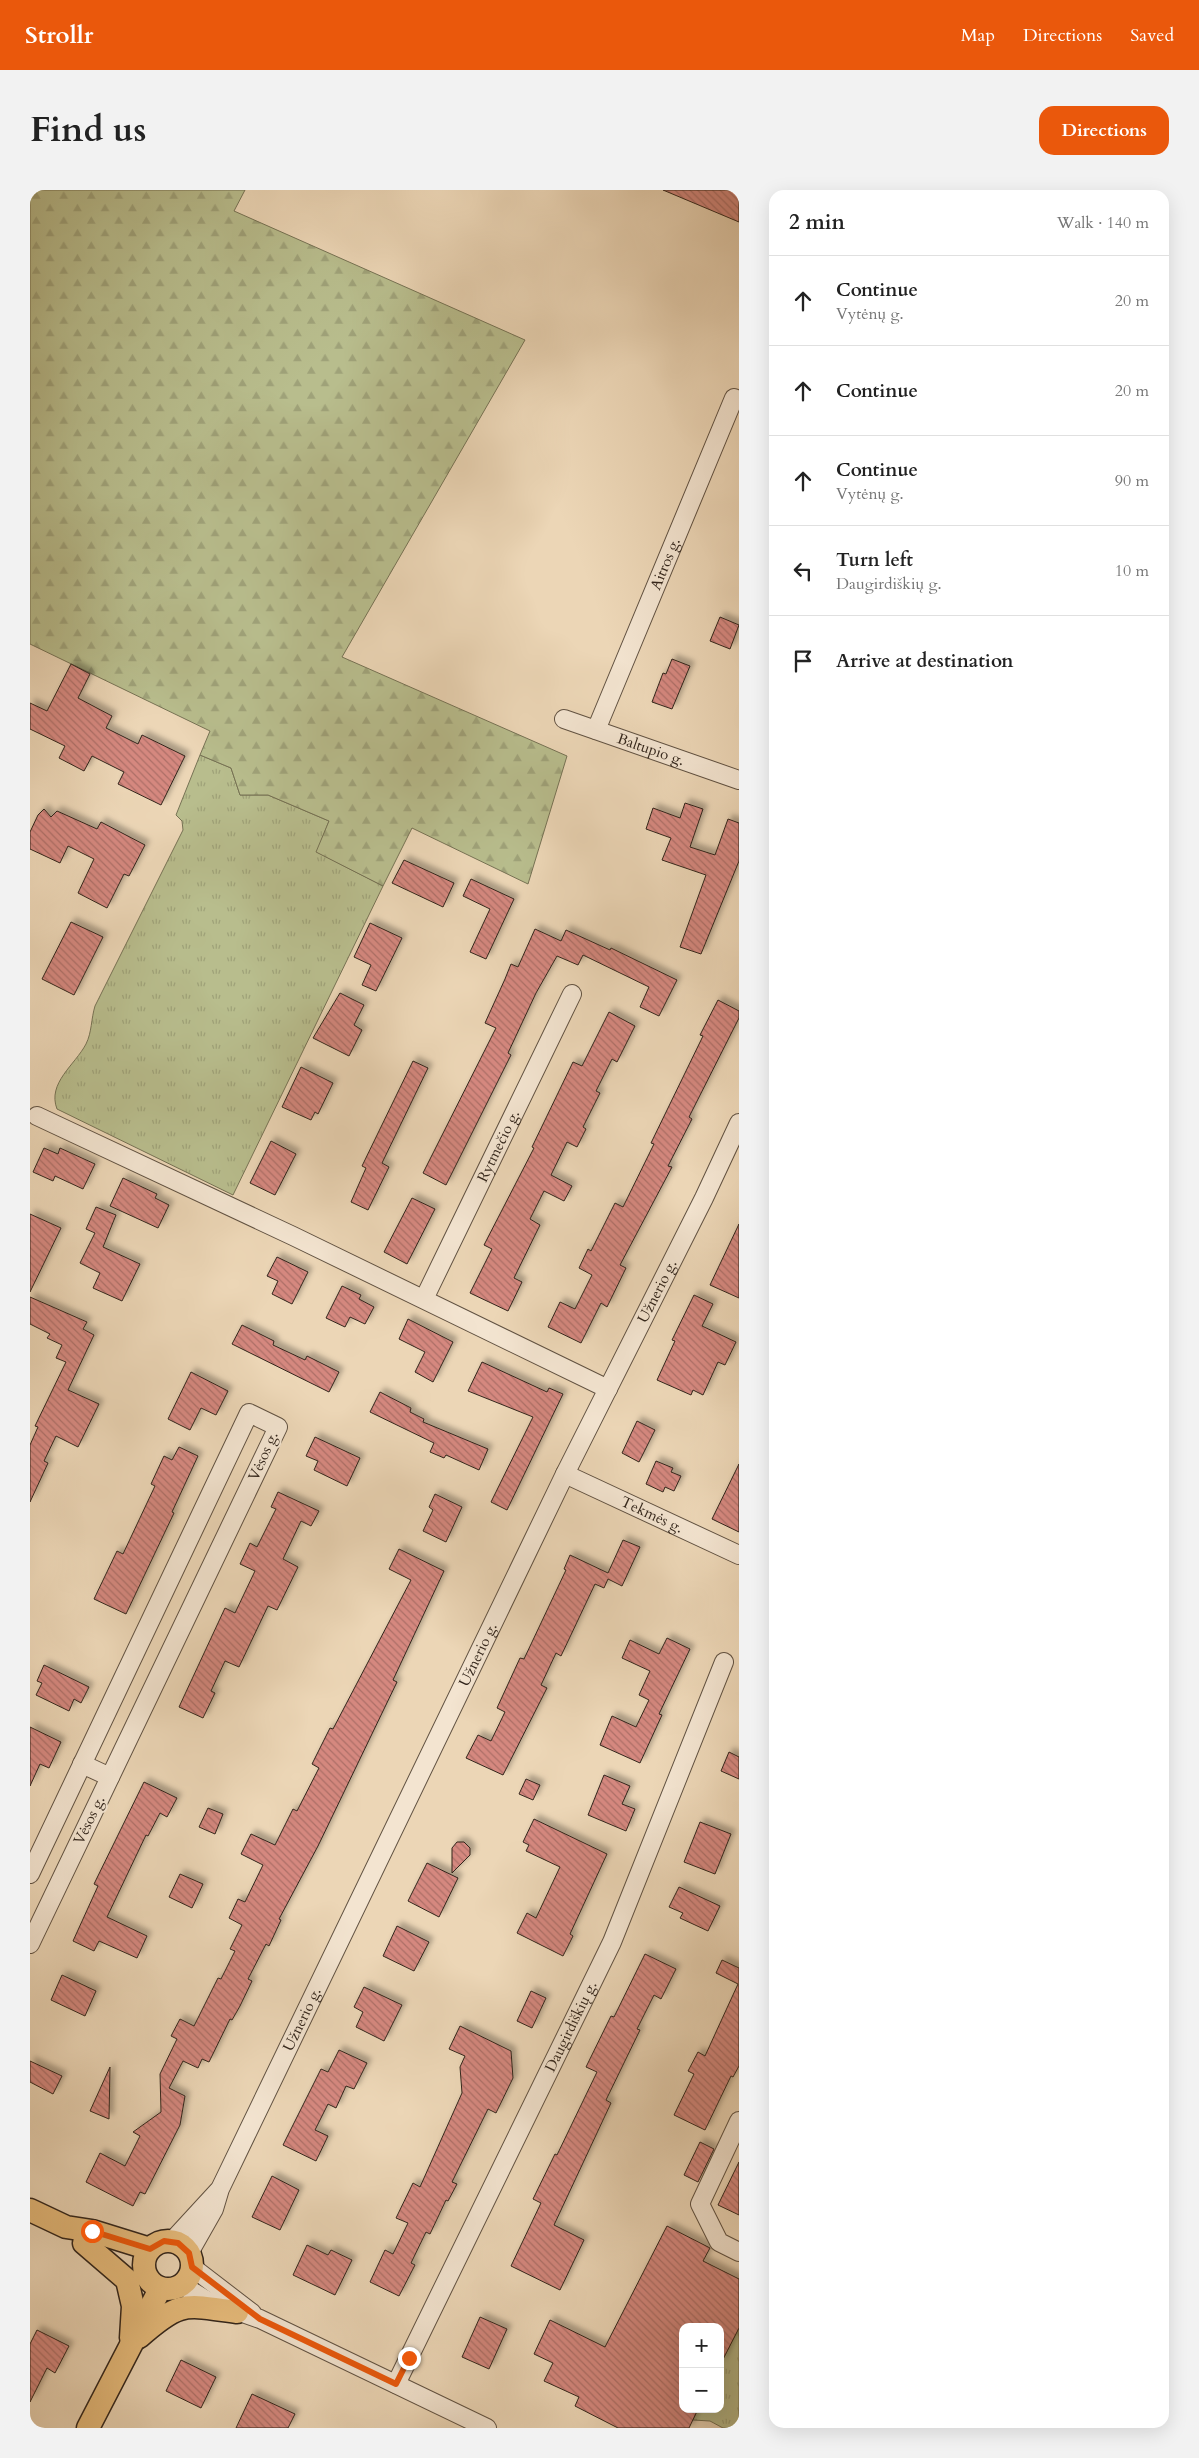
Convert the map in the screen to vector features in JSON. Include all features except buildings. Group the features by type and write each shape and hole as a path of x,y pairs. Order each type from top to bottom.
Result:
{"main road":[{"path":"30,2210 66,2227 126,2280 133,2306 131,2344"},
{"path":"66,2227 92,2231 147,2258"},
{"path":"164,2241 184,2262 168,2290 160,2288 149,2280 147,2258 164,2241"},
{"path":"84,2243 147,2258"},
{"path":"88,2428 160,2288"},
{"path":"131,2344 158,2320 175,2309 185,2306 237,2312"}],"street":[{"name":"Aitros g.","path":"596,730 734,398"},
{"name":"Baltupio g.","path":"564,719 739,780"},
{"name":"Rytmečio g.","path":"424,1299 572,994"},
{"path":"37,1116 424,1299 608,1389"},
{"name":"Užnerio g.","path":"184,2262 214,2209 220,2189 565,1474 704,1198 739,1123"},
{"name":"Vėsos g.","path":"30,1874 249,1413 278,1427 30,1944"},
{"name":"Tekmės g.","path":"565,1474 739,1554"},
{"name":"Daugirdiškių g.","path":"396,2384 612,1942 724,1662"},
{"path":"82,1764 110,1777"},
{"path":"739,2121 700,2204 719,2242 739,2252"},
{"path":"184,2262 260,2319"},
{"path":"184,2262 206,2300 260,2319 487,2428"}],"green space":[{"path":"30,190 245,190 234,211 525,340 342,657 567,756 528,884 412,828 383,886 316,852 329,821 268,795 240,795 231,768 200,755 210,731 30,644"},
{"path":"200,755 231,768 240,795 268,795 329,821 317,852 383,886 233,1195 57,1109 55,1100 59,1083 86,1044 95,1006 183,830 182,821 176,815"},
{"path":"739,2328 739,2428 723,2428 710,2421 693,2420 696,2413 724,2413 724,2357"}],"route":[{"path":"92,2231 150,2249 164,2241 178,2243 189,2253 192,2267 260,2319 396,2384 409,2358"}]}
